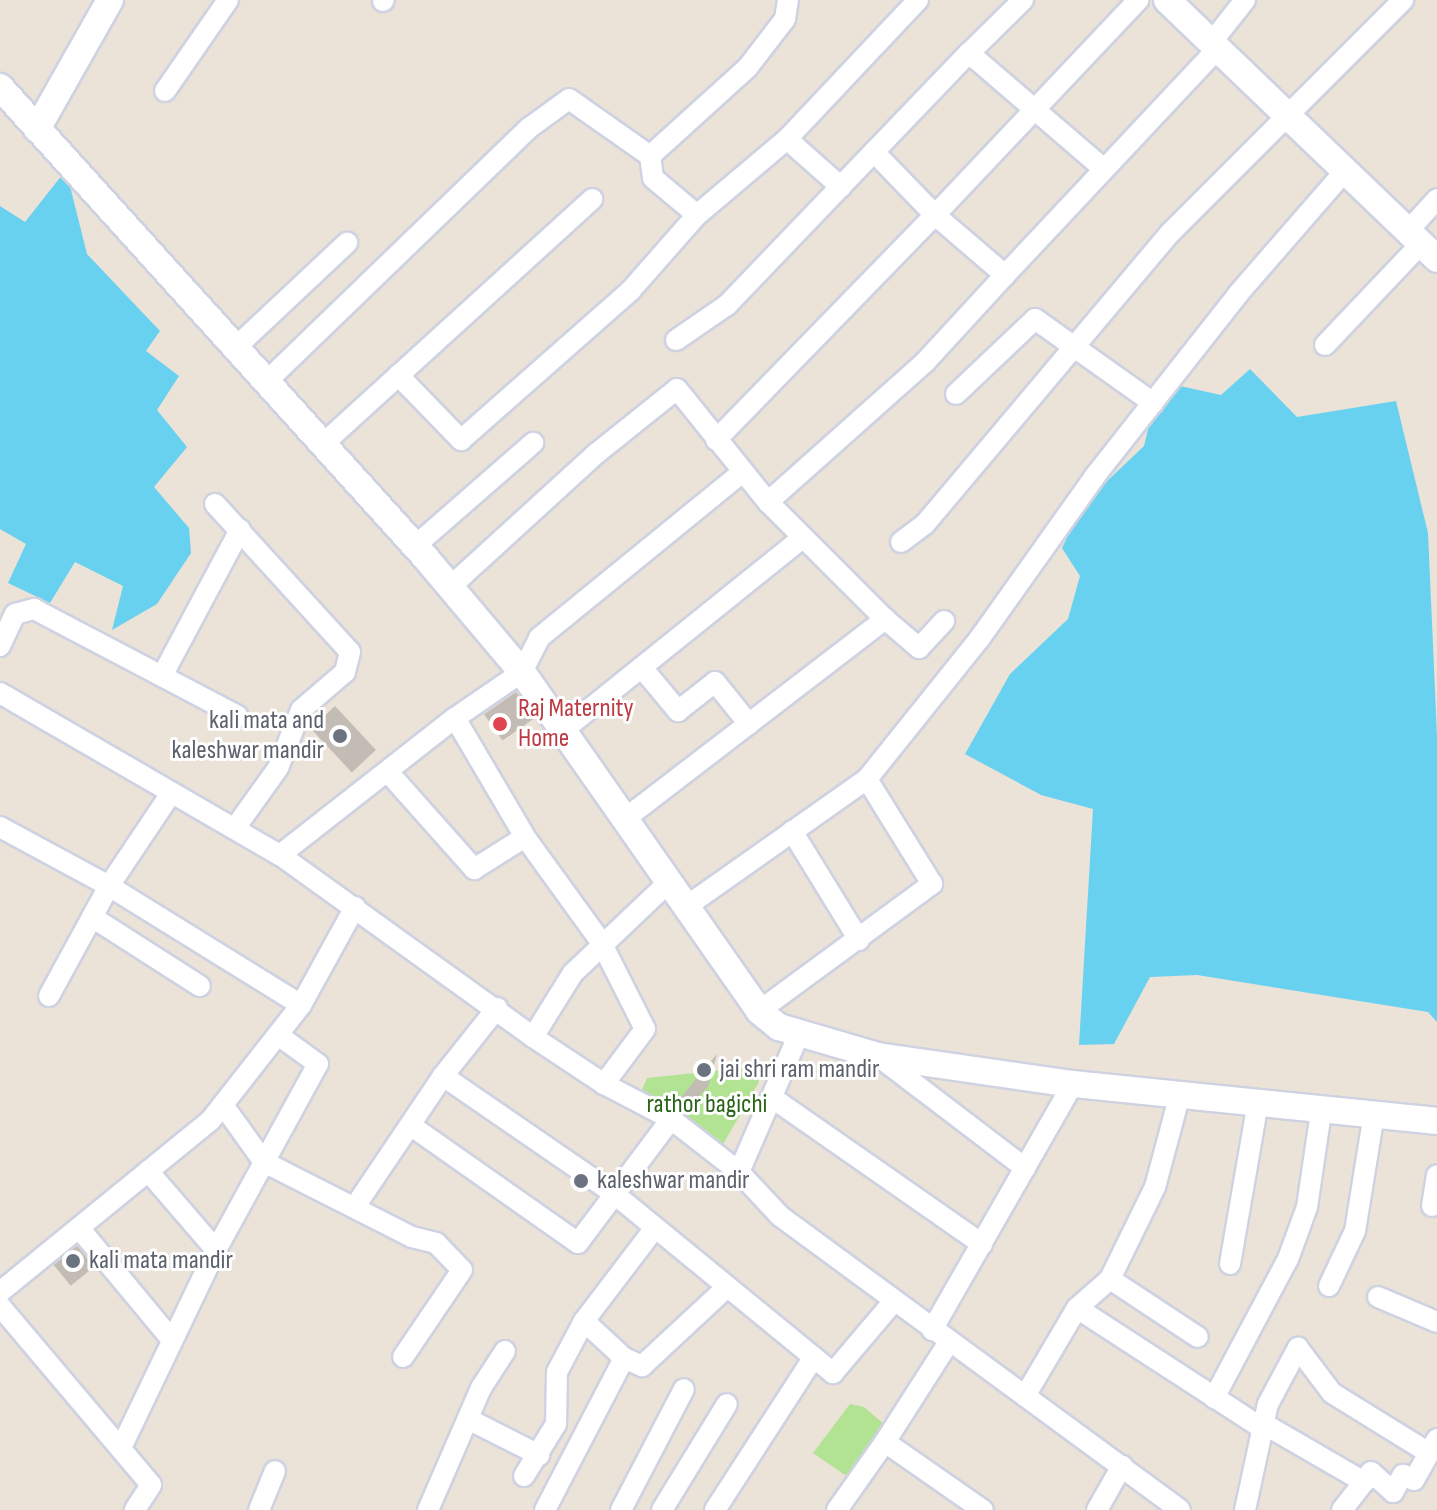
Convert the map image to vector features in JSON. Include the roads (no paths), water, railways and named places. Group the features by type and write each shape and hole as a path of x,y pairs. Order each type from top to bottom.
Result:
{"street":[{"path":"37,129 110,0"},
{"path":"165,91 228,0"},
{"path":"650,156 748,67 785,19 788,0"},
{"path":"398,375 461,440 631,290 697,215 787,139 918,0"},
{"path":"676,340 727,305 1023,0"},
{"path":"716,440 1036,110 1138,0"},
{"path":"1167,0 1422,245"},
{"path":"768,502 926,361 1214,46 1245,0"},
{"path":"901,542 925,524 1170,233 1290,118 1403,0"},
{"path":"969,53 1104,169"},
{"path":"0,87 415,546 522,672 561,732 626,818 759,1011 799,1034 878,1056 1073,1084 1258,1102 1321,1112 1437,1121"},
{"path":"266,382 529,128 569,99 650,156 653,178 697,215"},
{"path":"787,139 841,187"},
{"path":"874,152 935,215 1005,275"},
{"path":"687,906 867,779 980,638 1153,403 1345,171"},
{"path":"323,444 592,199"},
{"path":"1325,345 1422,245 1437,199"},
{"path":"235,348 347,243"},
{"path":"956,394 1035,319 1153,403"},
{"path":"450,587 597,453 677,389 741,473 885,619 919,648 944,621"},
{"path":"415,546 533,443"},
{"path":"280,855 455,718 522,672 539,638 634,556 741,473"},
{"path":"215,504 341,639 350,662 301,710 278,768 235,828"},
{"path":"162,676 240,530"},
{"path":"561,732 802,538"},
{"path":"0,646 15,614 34,609 238,716"},
{"path":"626,818 885,619"},
{"path":"643,669 678,711 715,682 749,724"},
{"path":"0,693 170,795 280,855 497,1008 533,1037 604,1084 671,1119 739,1172 780,1216 1180,1510"},
{"path":"455,718 525,837 601,942 645,1029 604,1084"},
{"path":"388,772 474,869 525,837"},
{"path":"759,1011 932,884 867,779"},
{"path":"49,996 109,886 170,795"},
{"path":"0,827 109,886 301,1005"},
{"path":"792,831 859,940"},
{"path":"533,1037 573,973 601,942 669,882"},
{"path":"0,1292 223,1105 301,1005 355,907"},
{"path":"92,917 200,986"},
{"path":"356,1205 413,1127 443,1076 497,1008"},
{"path":"739,1172 774,1099 799,1034"},
{"path":"121,1448 216,1250 318,1064 278,1035"},
{"path":"878,1056 1025,1168"},
{"path":"443,1076 612,1192 833,1373 894,1301"},
{"path":"843,1508 885,1442 941,1336 982,1244 1073,1084"},
{"path":"1025,1396 1077,1308 1110,1279 1155,1187 1180,1094"},
{"path":"774,1099 982,1244"},
{"path":"1230,1264 1258,1102"},
{"path":"223,1105 264,1162 356,1205 412,1237 436,1243 462,1270 403,1357"},
{"path":"1214,1398 1288,1259 1307,1207 1321,1112"},
{"path":"1329,1286 1355,1231 1374,1114"},
{"path":"413,1127 578,1243 612,1192 671,1119"},
{"path":"148,1171 216,1250"},
{"path":"1432,1206 1437,1175"},
{"path":"79,1228 172,1340"},
{"path":"524,1476 539,1455 560,1407 557,1372 584,1321 654,1229"},
{"path":"1110,1279 1198,1337"},
{"path":"584,1321 624,1358 642,1366 653,1360 727,1287"},
{"path":"1378,1297 1437,1322"},
{"path":"0,1306 151,1485 135,1510"},
{"path":"1077,1308 1214,1398 1364,1482"},
{"path":"1245,1510 1268,1404 1298,1348 1332,1393 1433,1446 1414,1480 1403,1475 1393,1492 1371,1472 1342,1510"},
{"path":"428,1510 468,1419 505,1351"},
{"path":"715,1510 814,1357"},
{"path":"545,1510 624,1358"},
{"path":"621,1510 684,1389"},
{"path":"662,1510 727,1404"},
{"path":"468,1419 539,1455"},
{"path":"885,1442 983,1510"},
{"path":"1097,1510 1122,1466"},
{"path":"259,1510 275,1471"}],"water":[{"path":"66,170 87,254 160,331 146,351 179,376 157,410 187,447 154,487 189,528 191,553 157,604 112,630 123,586 75,562 50,603 8,583 26,544 0,529 0,206 25,222"},
{"path":"1250,369 1297,417 1396,401 1428,533 1437,736 1437,1022 1428,1012 1197,975 1150,977 1114,1044 1079,1045 1093,809 1041,795 965,754 1010,674 1068,619 1080,576 1062,548 1084,503 1144,446 1153,409 1180,386 1221,395"}],"place":[{"name":"Raj Maternity Home","path":"500,724"},
{"name":"kali mata and kaleshwar mandir","path":"340,736"},
{"name":"jai shri ram mandir","path":"704,1070"},
{"name":"kaleshwar mandir","path":"581,1181"},
{"name":"kali mata mandir","path":"73,1261"}],"park label":[{"name":"rathor bagichi","path":"707,1105"}]}
